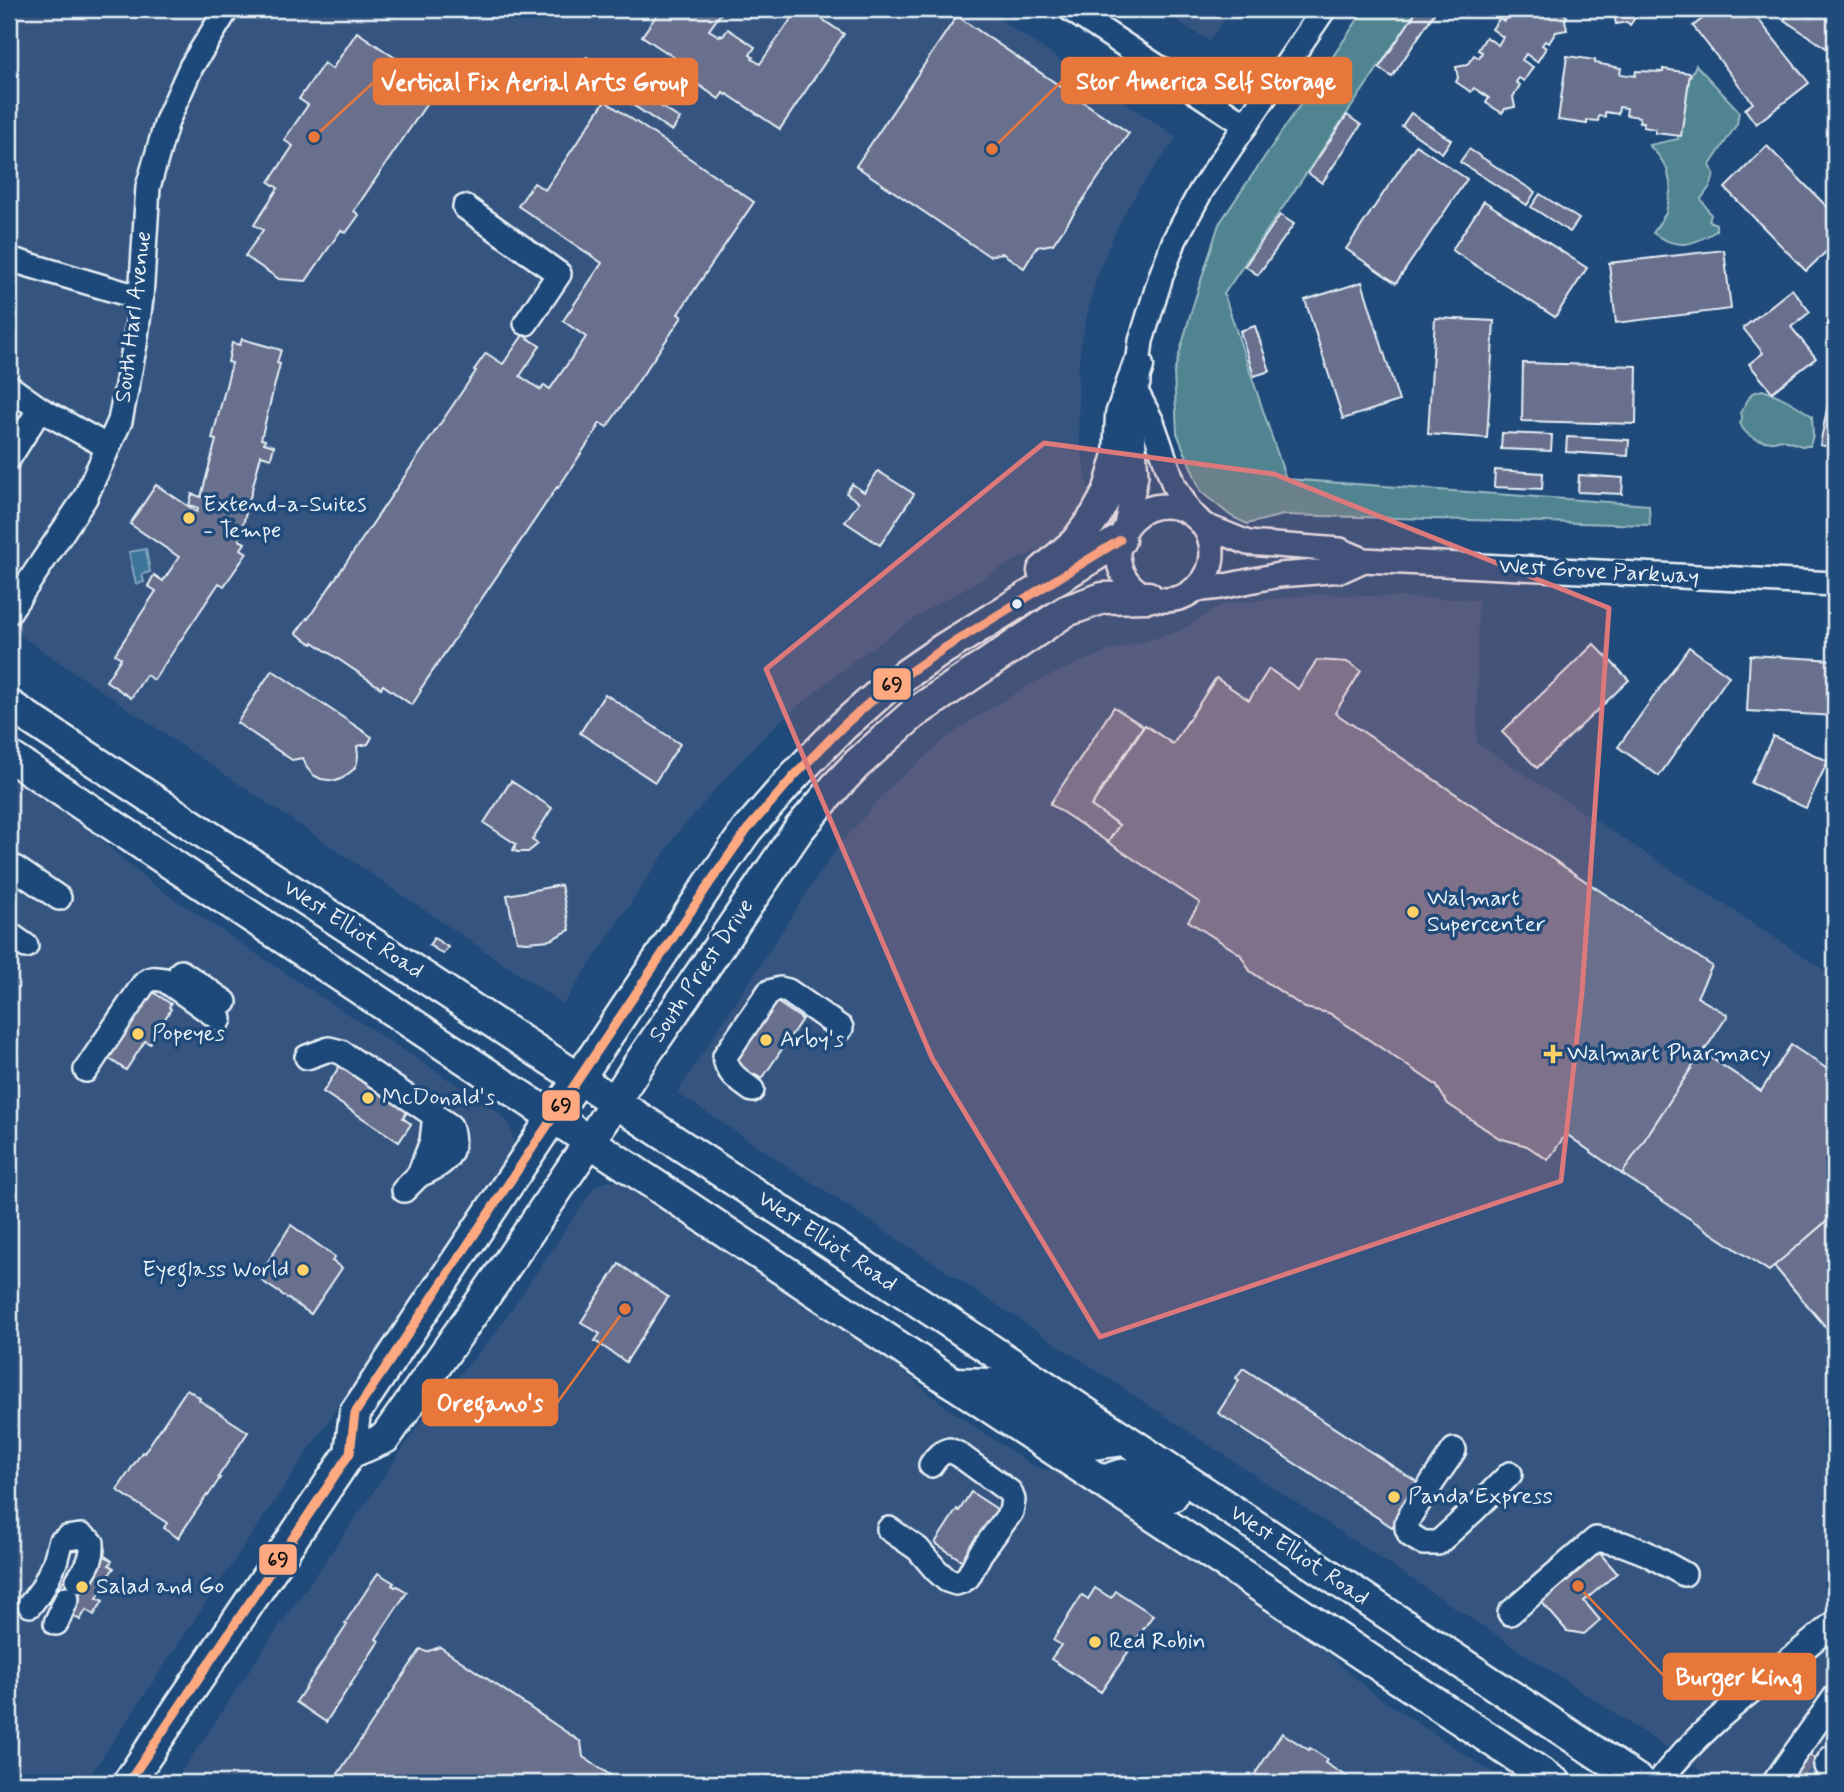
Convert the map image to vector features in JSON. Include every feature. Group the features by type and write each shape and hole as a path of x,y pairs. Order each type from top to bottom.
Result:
{"main road":[{"path":"981,627 1076,542 1096,515 1108,494 1119,455 1121,415 1138,366"},
{"name":"South Priest Drive","path":"128,1783 350,1452 355,1413 747,830 795,775 843,726 885,689 1123,533"},
{"name":"South Priest Drive","path":"350,1452 385,1438 590,1141 614,1101 799,829 857,764 913,714 1066,611 1104,598 1148,597"},
{"path":"799,829 809,790 866,729 867,704"},
{"name":"West Elliot Road","path":"9,705 580,1078 1642,1783"},
{"name":"West Elliot Road","path":"9,756 1556,1783"},
{"path":"953,1384 993,1384 1084,1443 1123,1440"},
{"path":"1103,1482 1127,1473 1142,1476 1219,1527 1258,1529"}],"street":[{"name":"South Harl Avenue","path":"9,612 85,498 120,421 141,298 148,187 167,121 191,67 227,9"},
{"path":"1070,9 1246,125"},
{"path":"1139,397 1152,422 1174,485 1210,538 1212,553 1204,580 1194,590 1180,597 1164,600 1148,597 1136,590 1120,567 1118,554 1136,475 1132,416 1139,397 1138,366 1141,341 1175,239 1201,191 1246,125 1314,12"},
{"path":"465,207 559,274 526,323"},
{"path":"9,259 141,298"},
{"path":"9,387 40,409 108,447"},
{"path":"9,458 13,430 40,409"},
{"path":"1123,533 1136,515 1163,506 1177,507 1197,519"},
{"name":"West Grove Parkway","path":"1197,519 1248,543 1340,550 1364,560 1835,584"},
{"name":"West Grove Parkway","path":"1194,590 1279,575 1342,570 1364,560"},
{"path":"9,864 56,902 9,876"},
{"path":"86,1070 148,979 165,980 223,1010"},
{"path":"752,1090 729,1071 725,1056 769,992 780,989 788,991 841,1028"},
{"path":"307,1057 329,1049 341,1052 450,1126 454,1139 453,1148 440,1167 411,1182"},
{"path":"889,1529 918,1549 947,1580 956,1583 968,1577 980,1554 1011,1511 1013,1500 1010,1492 949,1450 938,1455 931,1465"},
{"path":"1454,1450 1407,1522 1410,1535 1423,1544 1438,1543 1510,1474"},
{"path":"30,1605 51,1571 60,1543 73,1536 82,1536 92,1543 93,1554 56,1623"},
{"path":"1510,1613 1596,1539 1623,1544 1646,1553 1684,1574"},
{"path":"1658,1783 1675,1760 1705,1731 1835,1622"},
{"path":"1774,1783 1835,1698"}],"highlighted area":[{"path":"1044,443 1274,474 1609,608 1582,992 1561,1181 1100,1337 932,1058 766,669"}],"shaded area":[{"path":"9,9 983,9 1177,137 1138,190 1108,248 1096,279 1081,343 1078,373 1079,435 1089,495 1098,524 1012,562 930,608 853,661 779,722 744,757 679,831 563,1004 9,628"},
{"path":"1159,9 1232,9 1209,41"},
{"path":"146,549 150,572 142,574 144,582 136,584 129,552"},
{"path":"1317,594 1478,600 1477,743 1835,977 1835,1783 1720,1783 677,1093 840,844 888,789 943,741 973,719 1037,681 1106,652 1178,632 1224,604"},
{"path":"9,773 76,818 152,884 497,1111 510,1125 514,1141 510,1153 85,1783 9,1783"},
{"path":"608,1181 618,1181 876,1349 949,1409 1033,1466 1062,1473 1301,1631 1374,1694 1508,1783 174,1783 430,1408 494,1335 595,1186"}],"green space":[{"path":"1365,9 1418,9 1224,294 1286,479 1649,505 1650,525 1283,515 1247,524 1231,516 1201,492 1177,433 1174,373 1219,224"},
{"path":"1696,65 1739,111 1737,124 1710,165 1714,174 1711,185 1701,199 1711,215 1709,221 1716,224 1716,231 1692,243 1677,244 1653,233 1666,213 1671,187 1667,169 1649,145 1678,139 1688,81"},
{"path":"1762,390 1794,404 1812,416 1813,435 1810,446 1781,439 1763,441 1752,437 1743,429 1740,413 1752,393"}],"building":[{"path":"661,9 724,9 709,30 723,36 728,29 755,47 750,55 760,64 798,9 807,9 844,34 780,129 727,94 723,93 719,99 693,81 696,72 642,36"},
{"path":"1418,9 1435,12 1392,77 1379,68"},
{"path":"1557,9 1567,16 1567,30 1556,32 1549,43 1545,41 1542,45 1546,48 1537,62 1526,54 1522,60 1533,67 1524,81 1519,78 1516,82 1520,85 1513,97 1515,107 1505,109 1502,113 1486,103 1489,98 1474,88 1471,92 1456,82 1456,67 1467,65 1474,55 1479,58 1482,52 1478,50 1486,37 1498,45 1503,37 1492,29 1500,18 1504,21 1508,15 1503,11"},
{"path":"1607,9 1641,9 1630,25 1627,22 1616,24 1614,13"},
{"path":"1715,9 1750,9 1809,83 1756,124 1745,109 1753,103 1693,26"},
{"path":"1792,9 1835,9 1835,54 1784,20"},
{"path":"957,16 1129,133 1053,244 1037,247 1024,268 1002,253 989,256 856,166"},
{"path":"357,32 438,87 354,211 359,215 346,233 341,230 306,281 279,279 245,256 263,230 254,225 278,188 269,182 293,146 284,140 308,105 299,99 324,63 332,69"},
{"path":"1567,56 1595,60 1595,63 1621,68 1620,74 1635,76 1636,71 1663,72 1663,69 1690,73 1681,136 1655,133 1655,129 1643,127 1644,122 1639,122 1640,117 1626,115 1627,108 1619,107 1618,114 1605,112 1605,117 1599,116 1598,121 1587,120 1587,124 1558,120"},
{"path":"587,57 680,119 672,131 579,69"},
{"path":"605,101 754,202 678,314 682,317 607,427 600,423 412,705 296,633 486,353 503,364 523,335 540,346 520,376 541,390 544,385 550,389 586,337 563,321 602,263 518,206 534,183 545,190"},
{"path":"1411,113 1451,140 1442,153 1402,126"},
{"path":"1347,115 1361,125 1322,183 1308,173"},
{"path":"1416,145 1467,179 1396,283 1346,249"},
{"path":"1767,146 1835,215 1835,243 1806,271 1725,188"},
{"path":"1469,149 1535,192 1527,205 1460,162"},
{"path":"1540,194 1579,219 1570,232 1531,207"},
{"path":"1484,201 1587,268 1555,317 1452,250"},
{"path":"1280,215 1294,224 1258,275 1245,266"},
{"path":"1724,250 1731,309 1616,323 1609,263"},
{"path":"1362,282 1399,401 1343,419 1305,300"},
{"path":"1792,289 1810,312 1791,327 1816,358 1772,392 1749,364 1763,353 1743,328"},
{"path":"1435,318 1494,321 1487,438 1428,434"},
{"path":"1255,326 1270,371 1254,376 1240,331"},
{"name":"Extend-a-Suites - Tempe","path":"242,339 281,350 261,439 274,446 271,458 261,455 239,540 245,543 241,549 247,553 224,586 219,583 154,680 146,675 131,698 106,681 121,658 115,654 156,591 148,586 154,575 163,581 179,557 130,524 156,485 197,512 198,508 189,505 192,494 201,497 216,440 212,439 232,363 228,362 232,343 240,345"},
{"path":"1523,363 1637,366 1636,424 1522,421"},
{"path":"1831,388 1835,389 1835,448 1820,445"},
{"path":"1502,433 1552,435 1551,451 1501,449"},
{"path":"1567,437 1629,440 1628,456 1566,452"},
{"path":"1495,470 1543,473 1542,489 1494,487"},
{"path":"878,471 914,494 880,545 845,522 859,502 846,493 852,484 864,492"},
{"path":"1579,475 1623,478 1622,494 1578,492"},
{"path":"1594,644 1629,680 1537,768 1502,732"},
{"path":"1689,647 1729,676 1659,776 1618,747"},
{"path":"1750,655 1835,660 1835,716 1747,711"},
{"name":"Walmart Supercenter","path":"1317,660 1347,662 1361,671 1335,713 1712,966 1697,997 1728,1015 1622,1174 1566,1134 1548,1160 1527,1146 1499,1138 1448,1104 1436,1085 1329,1013 1305,1008 1250,971 1240,954 1188,921 1200,903 1108,842 1119,825 1091,806 1145,725 1173,744 1216,678 1249,700 1269,669 1298,689"},
{"path":"272,670 372,737 368,744 357,746 357,763 343,778 336,781 313,775 303,758 292,760 237,723"},
{"path":"605,694 680,744 655,782 580,733"},
{"path":"1114,707 1143,726 1091,806 1119,825 1108,842 1050,804"},
{"path":"1773,736 1828,761 1806,808 1751,783"},
{"path":"511,781 552,808 532,840 538,844 528,852 513,850 516,844 484,823"},
{"path":"561,885 570,930 550,940 517,941 507,895"},
{"path":"9,889 18,895 9,908"},
{"path":"434,938 448,947 443,954 429,945"},
{"name":"Popeyes","path":"153,992 171,1004 171,1009 150,1044 145,1041 126,1070 105,1056 148,993 151,995"},
{"name":"Arby's","path":"774,1000 802,1019 762,1079 734,1065 734,1060"},
{"path":"1791,1045 1835,1074 1835,1214 1769,1271 1622,1174 1702,1052 1761,1091"},
{"name":"McDonald's","path":"341,1064 413,1104 403,1118 411,1124 399,1142 323,1092"},
{"path":"1835,1214 1835,1327 1830,1332 1774,1266"},
{"name":"Eyeglass World","path":"291,1225 335,1257 332,1261 342,1268 311,1314 262,1281 269,1271 264,1268"},
{"path":"619,1264 668,1297 626,1362 595,1341 600,1334 581,1322"},
{"path":"1243,1368 1420,1484 1392,1527 1218,1413 1239,1380 1236,1378"},
{"path":"187,1389 248,1432 178,1538 164,1528 167,1523 117,1490"},
{"path":"971,1492 1000,1511 966,1563 935,1543"},
{"path":"1597,1550 1617,1573 1584,1601 1600,1620 1584,1634 1567,1631 1539,1599"},
{"name":"Salad and Go","path":"102,1554 112,1561 109,1565 114,1568 97,1598 103,1601 94,1615 86,1610 80,1620 67,1611 73,1603 56,1591 68,1574 82,1583"},
{"path":"378,1573 394,1583 392,1585 395,1587 407,1592 376,1639 379,1641 326,1722 296,1702"},
{"name":"Red Robin","path":"1095,1588 1111,1598 1116,1591 1153,1615 1101,1692 1051,1659 1061,1645 1053,1640 1082,1595 1088,1599"},
{"path":"440,1647 581,1742 583,1757 622,1783 332,1783 421,1649 426,1652"},
{"path":"1282,1733 1327,1759 1325,1763 1352,1780 1350,1783 1249,1783"},
{"path":"1807,1753 1835,1773 1835,1783 1800,1783 1791,1777"}],"tunnel":[{"path":"1814,1783 1826,1766"}],"transit line":[{"name":"69","path":"128,1783 350,1453 355,1413 747,830 795,775 843,726 885,689 943,649 1120,540"}],"place":[{"name":"Vertical Fix Aerial Arts Group","path":"314,137"},
{"name":"Stor America Self Storage","path":"992,149"},
{"name":"Extend-a-Suites - Tempe","path":"189,518"},
{"name":"Walmart Supercenter","path":"1413,912"},
{"name":"Popeyes","path":"138,1034"},
{"name":"Arby's","path":"766,1040"},
{"name":"Walmart Pharmacy","path":"1553,1054"},
{"name":"McDonald's","path":"368,1098"},
{"name":"Eyeglass World","path":"303,1270"},
{"name":"Oregano's","path":"625,1309"},
{"name":"Panda Express","path":"1394,1497"},
{"name":"Burger King","path":"1578,1586"},
{"name":"Salad and Go","path":"82,1587"},
{"name":"Red Robin","path":"1095,1642"}]}
